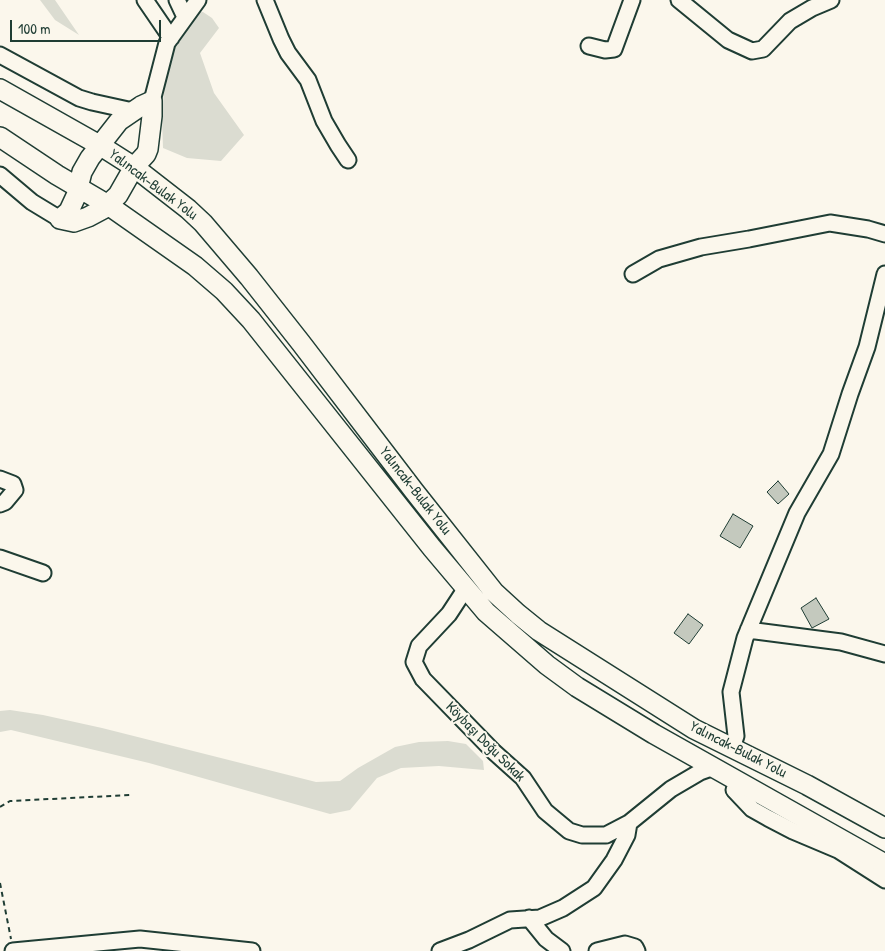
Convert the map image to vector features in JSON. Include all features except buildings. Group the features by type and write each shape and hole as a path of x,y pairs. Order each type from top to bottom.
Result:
{"main road":[{"name":"Yalıncak-Bulak Yolu","path":"0,89 101,146 134,167 203,222 301,343 494,592 539,631 694,729 807,785 885,828"},
{"path":"152,101 148,149 134,167 123,188 103,209 81,220 68,222 60,219 69,211 79,188 85,166 119,122 133,111 152,101"},
{"name":"Yalıncak-Bulak Yolu","path":"0,137 108,205 195,266 224,291 251,320 432,548 486,612 547,665 577,687 654,734 885,864"}],"street":[{"path":"145,0 171,38"},
{"path":"177,0 185,17"},
{"path":"152,101 167,43 198,0"},
{"path":"265,0 288,53 308,80 324,121 348,160"},
{"path":"589,46 605,50 614,48 632,0"},
{"path":"679,0 728,40 752,51 763,49 790,21 812,8 831,0"},
{"path":"0,54 79,98 133,111"},
{"path":"0,176 32,202 60,219"},
{"path":"633,274 659,259 702,247 830,223 868,229 885,234"},
{"path":"732,748 736,736 731,692 748,630 797,513 832,454 850,394 867,347 885,274"},
{"path":"0,479 12,484 14,490 5,502 0,504"},
{"path":"0,558 43,573"},
{"name":"Köybaşı Doğu Sokak","path":"466,588 449,614 419,646 414,662 423,679 494,752 523,778 545,811 568,831 582,835 606,835 629,823 671,788 700,772 714,767"},
{"path":"748,630 841,642 885,654"},
{"path":"734,790 752,808 768,818 838,850 885,880"},
{"path":"440,951 469,940 510,920 540,918 563,908 594,888 614,860 627,835 629,823"},
{"path":"529,918 546,939 562,951"},
{"path":"13,951 140,939 252,951"},
{"path":"597,951 625,944 635,947 637,951"}],"path":[{"path":"0,807 10,802 131,794"},
{"path":"0,883 13,951"}],"shaded area":[{"path":"40,0 55,0 79,35 55,20"},
{"path":"203,12 212,18 219,28 200,53 214,93 244,135 221,161 187,158 163,148 162,119 165,74 171,52 191,13"},
{"path":"10,710 102,728 316,782 340,781 358,768 395,747 419,742 448,741 466,744 483,761 484,770 439,766 401,768 377,778 350,810 330,814 149,763 11,730 0,732 0,711"}]}
